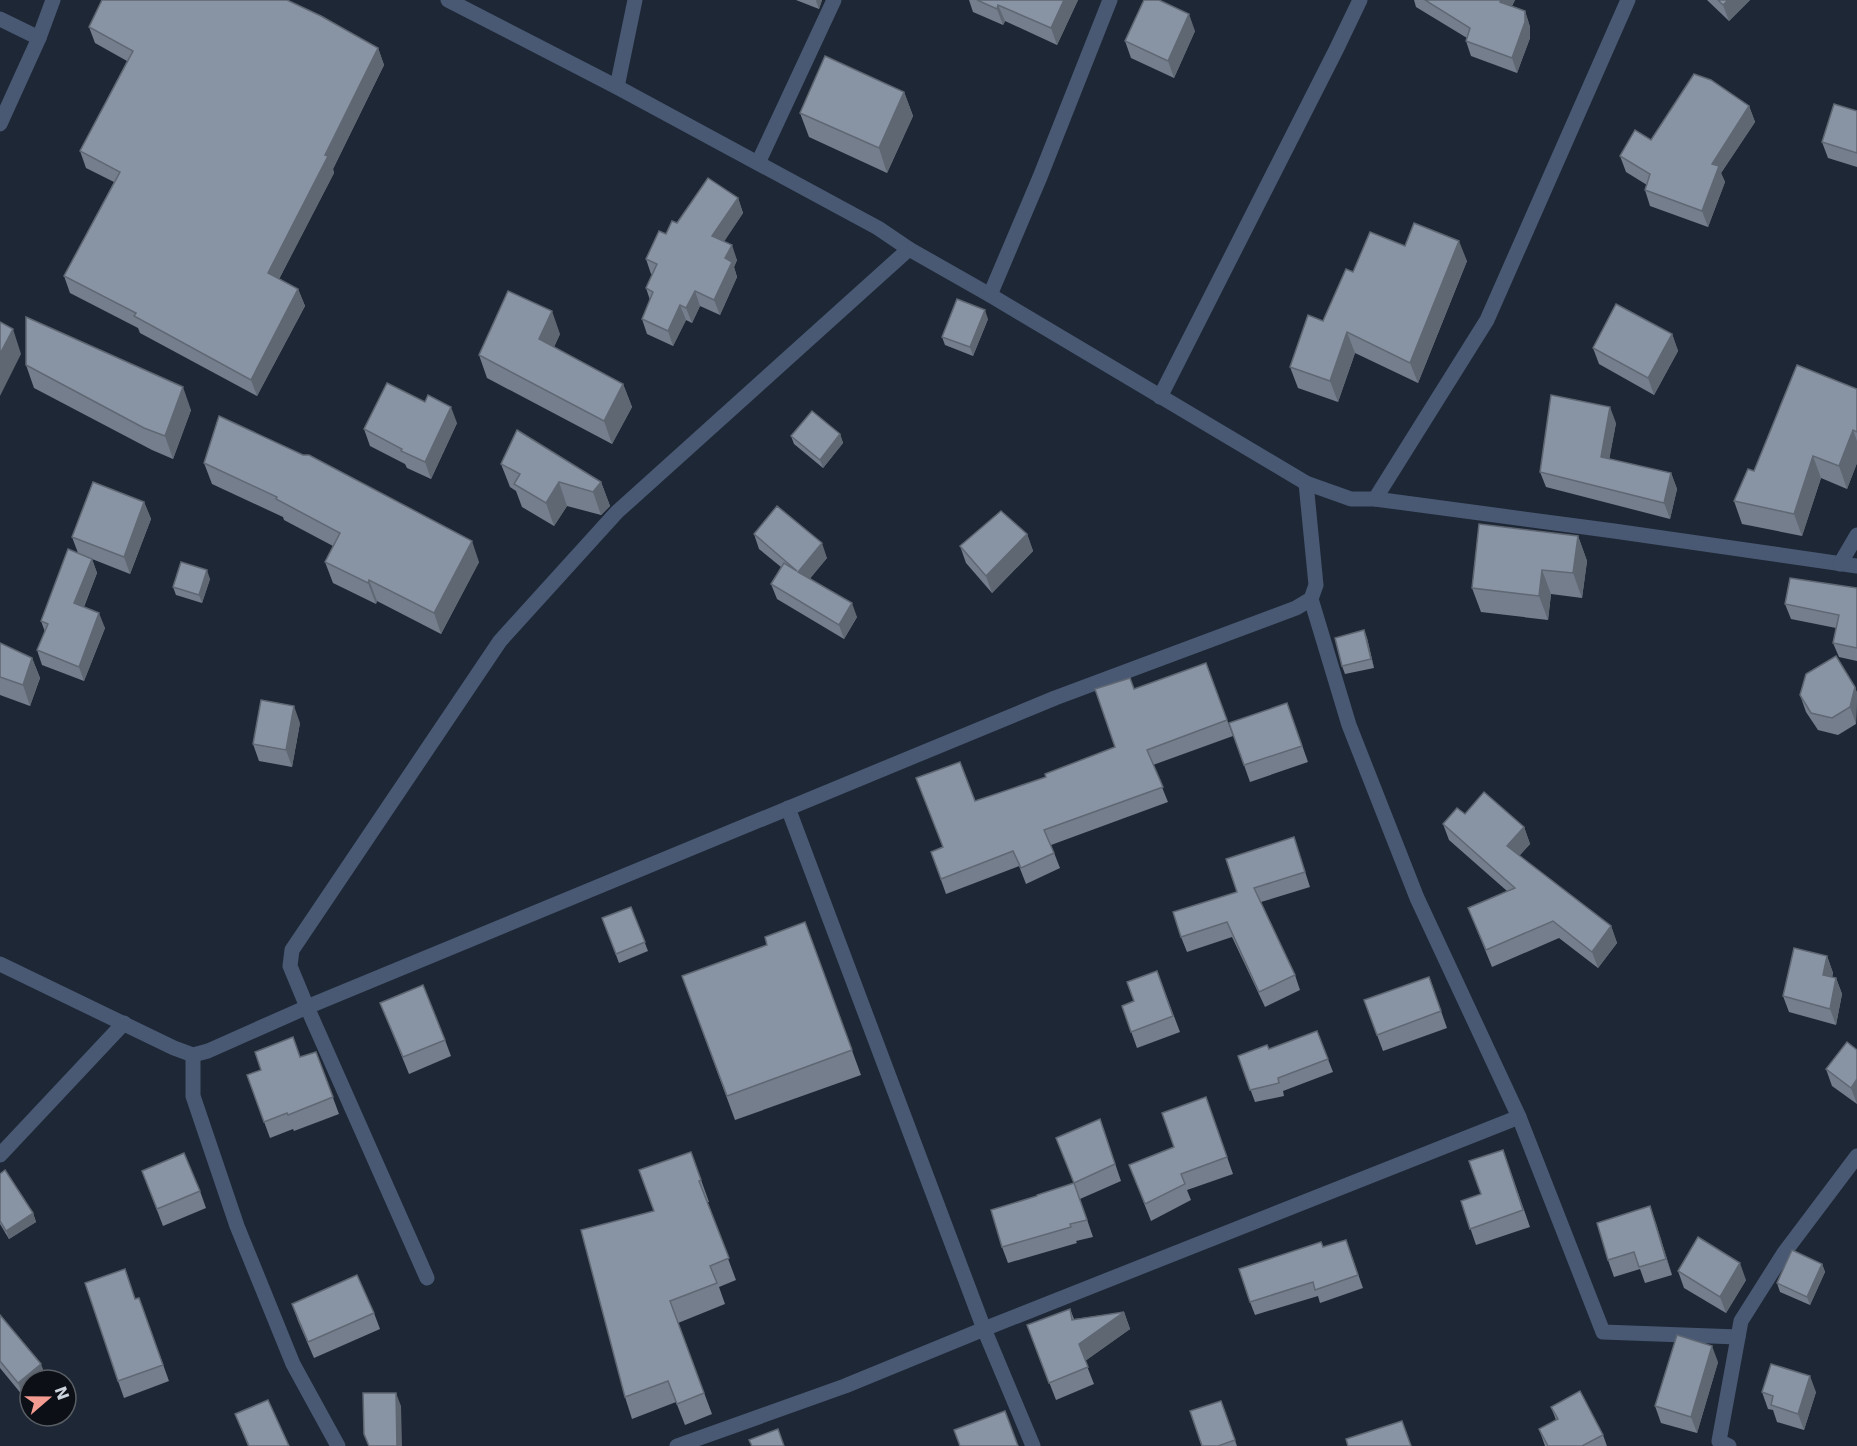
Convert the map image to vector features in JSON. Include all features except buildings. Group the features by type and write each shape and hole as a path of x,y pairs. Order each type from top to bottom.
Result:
{"street":[{"path":"0,124 39,38 53,0"},
{"path":"448,0 617,87 878,228 909,249 1306,483 1351,499 1375,499 1857,566"},
{"path":"617,87 635,0"},
{"path":"759,163 834,0"},
{"path":"990,295 1040,177 1110,0"},
{"path":"1160,397 1360,0"},
{"path":"1375,499 1487,320 1628,0"},
{"path":"0,20 39,38"},
{"path":"427,1278 290,966 292,951 500,641 618,512 909,249"},
{"path":"1306,483 1316,585 1311,599 1349,725 1417,898 1519,1117 1603,1332 1738,1338"},
{"path":"1840,564 1857,535"},
{"path":"0,964 174,1048 193,1055 208,1051 307,1007 1055,698 1296,608 1311,599"},
{"path":"789,808 984,1329 1033,1446"},
{"path":"0,1155 123,1023"},
{"path":"193,1055 193,1096 237,1226 293,1364 338,1446"},
{"path":"677,1446 845,1386 1519,1117"},
{"path":"1729,1446 1719,1441 1741,1321 1784,1252 1857,1156"}]}
